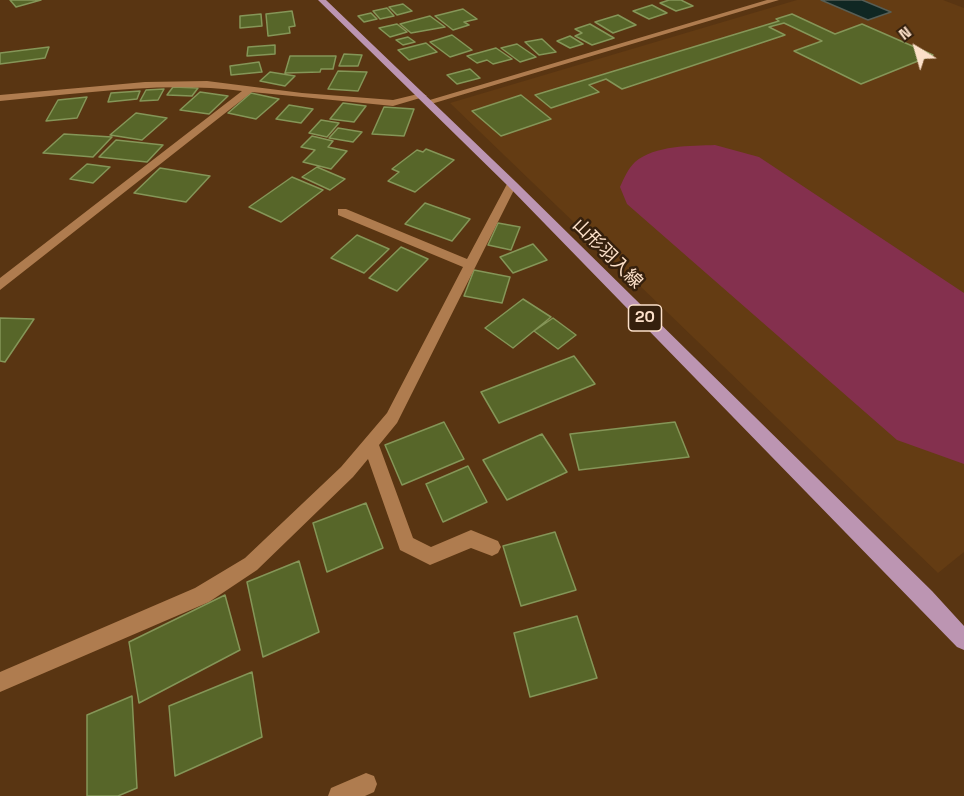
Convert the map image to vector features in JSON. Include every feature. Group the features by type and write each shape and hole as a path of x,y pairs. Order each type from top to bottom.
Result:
{"main road":[{"name":"山形羽入線","path":"322,0 512,184 925,598 964,640"}],"lane":[{"path":"0,98 145,85 207,84 302,96 393,103 425,99 742,6 775,0"},
{"path":"0,285 252,88"},
{"path":"0,682 202,595 251,564 304,516 371,446 392,418 512,184"},
{"path":"342,213 471,265"},
{"path":"371,446 406,544 430,556 471,539 492,547"},
{"path":"339,796 366,784"}],"shaded area":[{"path":"797,0 943,0 964,8 964,552 938,573 450,103"},
{"path":"715,145 759,157 964,293 964,464 897,440 627,204 620,187 630,168 643,156 663,149"}],"water":[{"path":"821,0 862,0 891,12 868,20"}],"building":[{"path":"10,0 41,0 16,7"},
{"path":"681,0 693,6 676,11 660,3"},
{"path":"403,4 412,11 397,15 389,7"},
{"path":"652,5 667,13 649,19 633,11"},
{"path":"387,8 394,16 380,19 373,11"},
{"path":"463,9 477,19 464,22 469,25 453,30 435,16"},
{"path":"292,11 295,26 289,27 290,33 268,36 266,14"},
{"path":"371,13 377,19 364,22 358,16"},
{"path":"261,14 262,26 240,28 240,16"},
{"path":"792,14 835,34 862,24 933,55 861,84 794,51 822,41 784,23 769,27 785,35 622,89 606,79 589,85 599,92 551,108 535,95 779,21 776,19"},
{"path":"618,15 636,25 613,33 595,22"},
{"path":"430,16 445,27 411,33 400,24"},
{"path":"397,24 407,32 390,37 379,28"},
{"path":"590,24 614,38 592,45 575,36 582,33 575,29"},
{"path":"452,35 472,50 450,57 430,42"},
{"path":"570,36 583,44 570,48 557,41"},
{"path":"408,37 415,42 403,45 396,40"},
{"path":"542,39 556,52 539,55 525,42"},
{"path":"426,43 437,52 409,60 398,50"},
{"path":"517,44 536,57 520,62 501,48"},
{"path":"275,45 275,54 247,56 248,47"},
{"path":"49,47 45,58 0,64 0,53"},
{"path":"496,48 512,59 493,64 487,60 477,63 467,56"},
{"path":"344,54 362,55 358,66 339,66"},
{"path":"290,56 336,56 333,69 321,69 320,72 285,73"},
{"path":"259,62 262,72 231,75 230,66"},
{"path":"470,69 480,78 457,84 447,75"},
{"path":"338,71 367,72 358,91 328,89"},
{"path":"270,72 295,76 285,86 260,81"},
{"path":"173,87 198,88 192,96 167,95"},
{"path":"164,89 158,100 140,101 146,90"},
{"path":"140,91 137,99 108,102 111,93"},
{"path":"200,92 228,96 209,114 180,110"},
{"path":"251,93 279,99 256,119 228,113"},
{"path":"521,95 551,119 501,136 472,111"},
{"path":"87,97 77,118 46,121 58,100"},
{"path":"343,103 366,106 354,122 330,119"},
{"path":"289,105 313,109 301,123 276,119"},
{"path":"384,107 414,109 404,136 372,134"},
{"path":"136,113 167,118 142,140 110,135"},
{"path":"321,120 339,123 327,137 309,133"},
{"path":"338,128 362,132 353,142 329,138"},
{"path":"64,134 112,137 93,157 43,153"},
{"path":"312,136 333,141 328,147 347,151 331,169 303,162 315,150 301,147"},
{"path":"116,140 163,145 147,162 99,157"},
{"path":"426,149 454,160 415,192 388,181 399,172 392,169 417,150 423,152"},
{"path":"87,164 110,167 93,183 70,179"},
{"path":"317,167 345,179 330,190 302,177"},
{"path":"160,168 210,176 186,202 134,193"},
{"path":"292,177 323,190 281,222 249,207"},
{"path":"425,203 470,219 452,241 405,224"},
{"path":"498,223 520,227 511,250 488,245"},
{"path":"357,235 389,249 364,273 331,258"},
{"path":"533,244 547,260 513,273 500,257"},
{"path":"401,247 428,259 397,291 369,278"},
{"path":"474,270 510,277 502,303 464,296"},
{"path":"523,299 551,317 513,348 485,328"},
{"path":"0,318 34,319 5,362 0,361"},
{"path":"553,318 576,335 558,349 534,331"},
{"path":"574,356 595,384 499,423 481,392"},
{"path":"444,422 464,459 402,485 385,445"},
{"path":"675,422 689,457 579,470 570,434"},
{"path":"542,434 567,472 507,500 483,460"},
{"path":"468,466 487,502 443,522 426,484"},
{"path":"366,503 383,548 327,572 313,523"},
{"path":"555,532 576,590 521,606 503,546"},
{"path":"299,561 319,632 263,657 247,582"},
{"path":"225,595 240,650 139,703 129,642"},
{"path":"577,616 597,678 530,697 514,633"},
{"path":"252,672 262,737 175,776 169,706"},
{"path":"132,696 137,788 118,796 87,796 87,715"}]}
